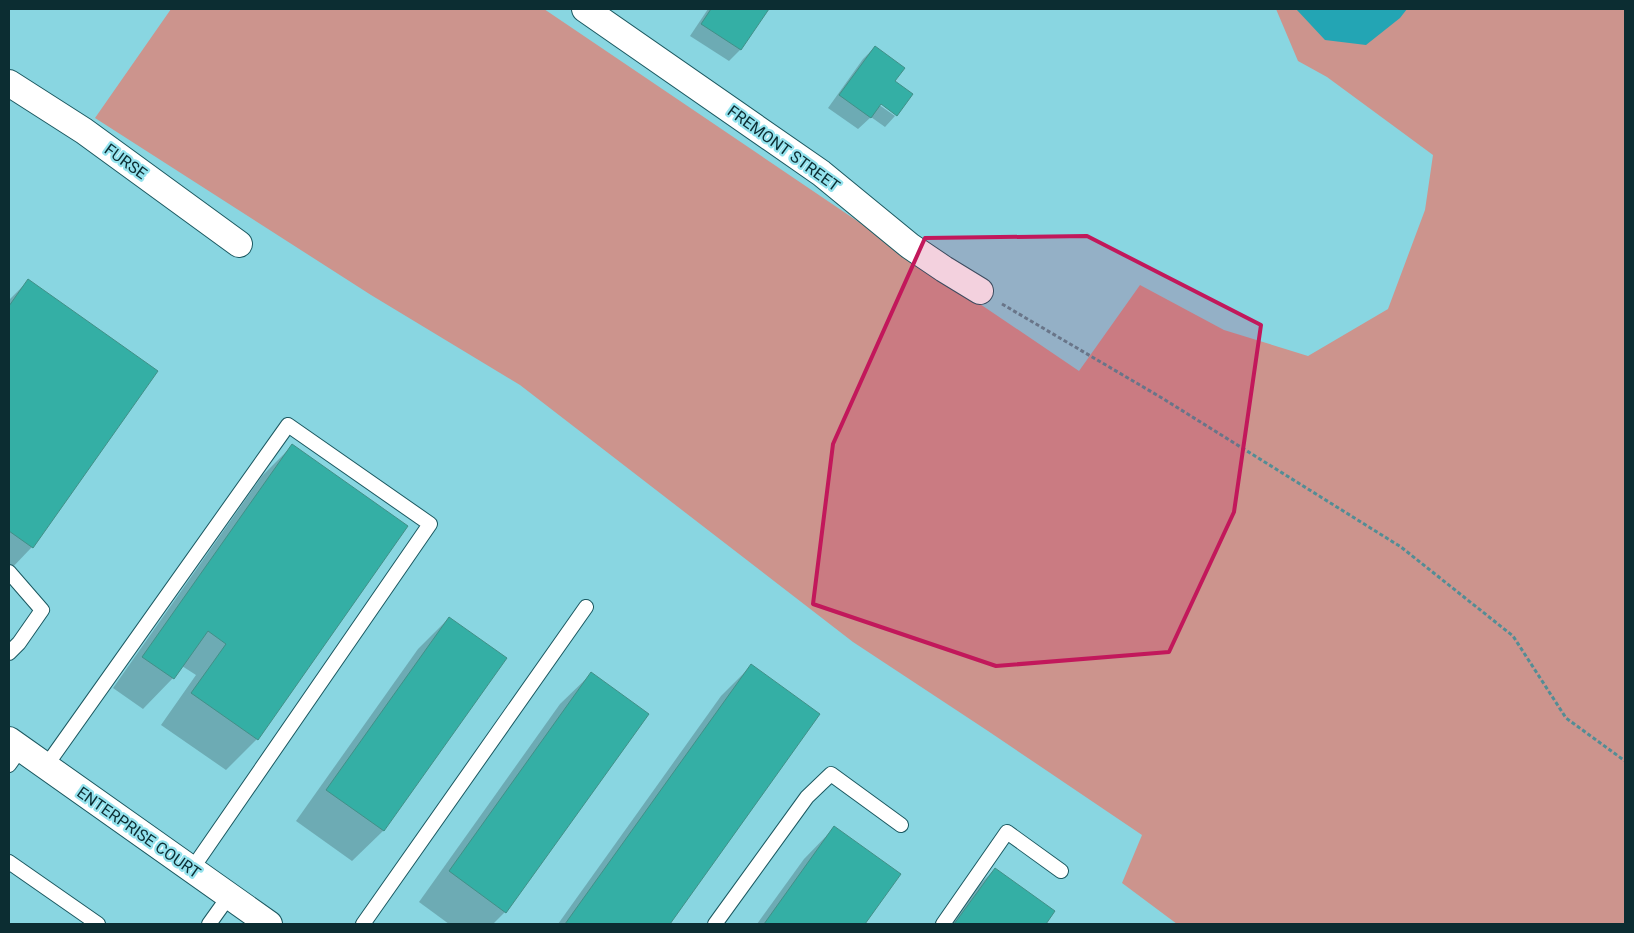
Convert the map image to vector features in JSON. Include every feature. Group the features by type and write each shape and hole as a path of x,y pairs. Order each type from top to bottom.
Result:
{"street":[{"name":"FREMONT STREET","path":"585,9 821,173 910,246 944,270 980,291"},
{"name":"FURSE","path":"9,83 84,131 239,244"},
{"name":"ENTERPRISE COURT","path":"13,751 46,766 269,924"}],"lane":[{"path":"46,766 288,425 430,524 192,869"},
{"path":"9,572 42,610 19,643 9,653"},
{"path":"363,924 586,607"},
{"path":"715,924 807,797 831,774 901,825"},
{"path":"943,924 1007,832 1061,872"},
{"path":"9,862 98,924"},
{"path":"209,924 229,896"}],"path":[{"path":"980,291 1162,398 1401,547 1513,636 1566,718 1625,761"}],"highlighted area":[{"path":"1087,236 1261,325 1234,512 1169,652 996,666 813,604 833,444 925,238"}],"shaded area":[{"path":"171,9 544,9 1079,371 1140,285 1224,330 1308,356 1388,309 1425,210 1433,155 1327,77 1298,61 1276,9 1625,9 1625,924 1177,924 1122,883 1142,835 853,642 520,385 371,295 95,118"}],"water":[{"path":"1296,9 1407,9 1400,18 1366,45 1325,40"}],"building":[{"path":"711,9 769,9 741,50 701,24"},
{"path":"875,46 905,68 895,81 913,94 897,116 881,104 871,118 839,95"},
{"path":"28,279 158,371 33,548 9,531 9,306"},
{"path":"292,444 408,526 258,740 191,693 226,644 208,631 174,679 142,657"},
{"path":"449,617 507,658 384,831 326,790"},
{"path":"751,664 820,714 670,924 565,924"},
{"path":"591,672 649,714 506,913 449,871"},
{"path":"834,826 901,874 865,924 764,924"},
{"path":"995,868 1055,911 1046,924 954,924"}]}
